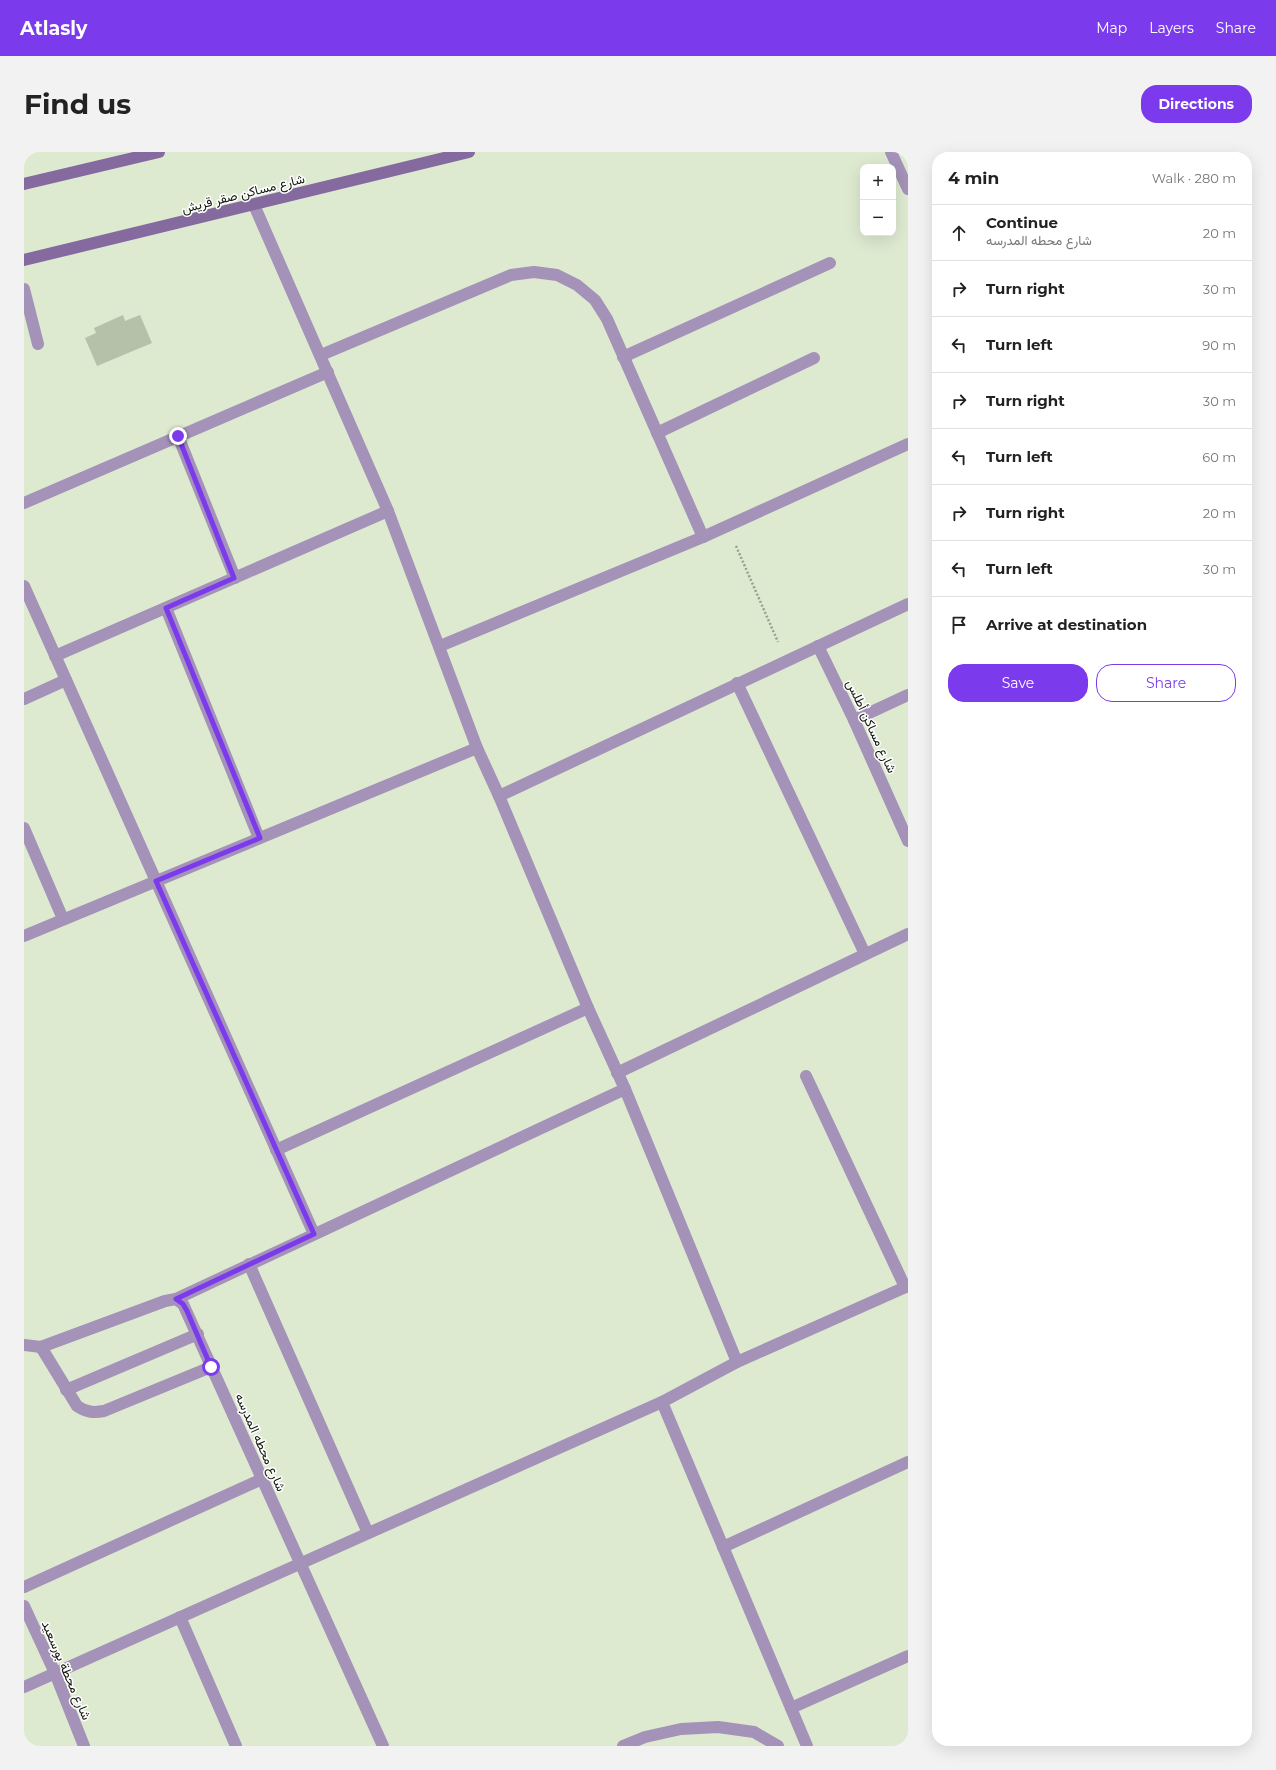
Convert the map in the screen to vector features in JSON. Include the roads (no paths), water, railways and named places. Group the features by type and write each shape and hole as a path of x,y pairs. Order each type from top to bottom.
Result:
{"street":[{"path":"25,182 159,152"},
{"name":"شارع مساكن صقر قريش","path":"24,260 469,152"},
{"path":"890,152 908,189"},
{"path":"254,205 321,354 388,511 440,646 477,748 499,796 588,1008 625,1089 737,1362"},
{"path":"623,357 830,263"},
{"path":"321,354 511,275 534,272 557,275 577,285 595,300 607,319 703,537"},
{"path":"24,289 38,344"},
{"path":"657,433 814,358"},
{"path":"24,503 328,372"},
{"path":"178,436 234,578"},
{"path":"440,646 703,537 908,444"},
{"path":"56,656 388,511"},
{"path":"24,586 314,1234"},
{"path":"499,796 908,604"},
{"path":"166,608 260,838"},
{"name":"شارع مساكن أطلس","path":"818,646 854,720 908,841"},
{"path":"24,699 66,680"},
{"path":"737,683 865,954"},
{"path":"854,720 908,695"},
{"path":"24,936 477,748"},
{"path":"24,828 64,919"},
{"path":"618,1073 908,934"},
{"path":"276,1150 588,1008"},
{"path":"24,1687 662,1402 737,1362 907,1286 806,1076"},
{"path":"24,1345 41,1347 166,1301 176,1299 625,1089"},
{"path":"249,1264 368,1533"},
{"name":"شارع محطه المدرسه","path":"176,1299 183,1304 198,1334 211,1367 383,1746"},
{"path":"66,1390 198,1334"},
{"path":"41,1347 77,1406 85,1411 95,1413 104,1411 211,1367"},
{"path":"662,1402 807,1746"},
{"path":"723,1546 908,1462"},
{"path":"24,1587 262,1479"},
{"name":"شارع محطة بورسعيد","path":"24,1606 55,1673 84,1746"},
{"path":"180,1617 236,1746"},
{"path":"791,1708 908,1656"},
{"path":"623,1746 645,1737 681,1729 718,1727 754,1732 778,1746"}]}
